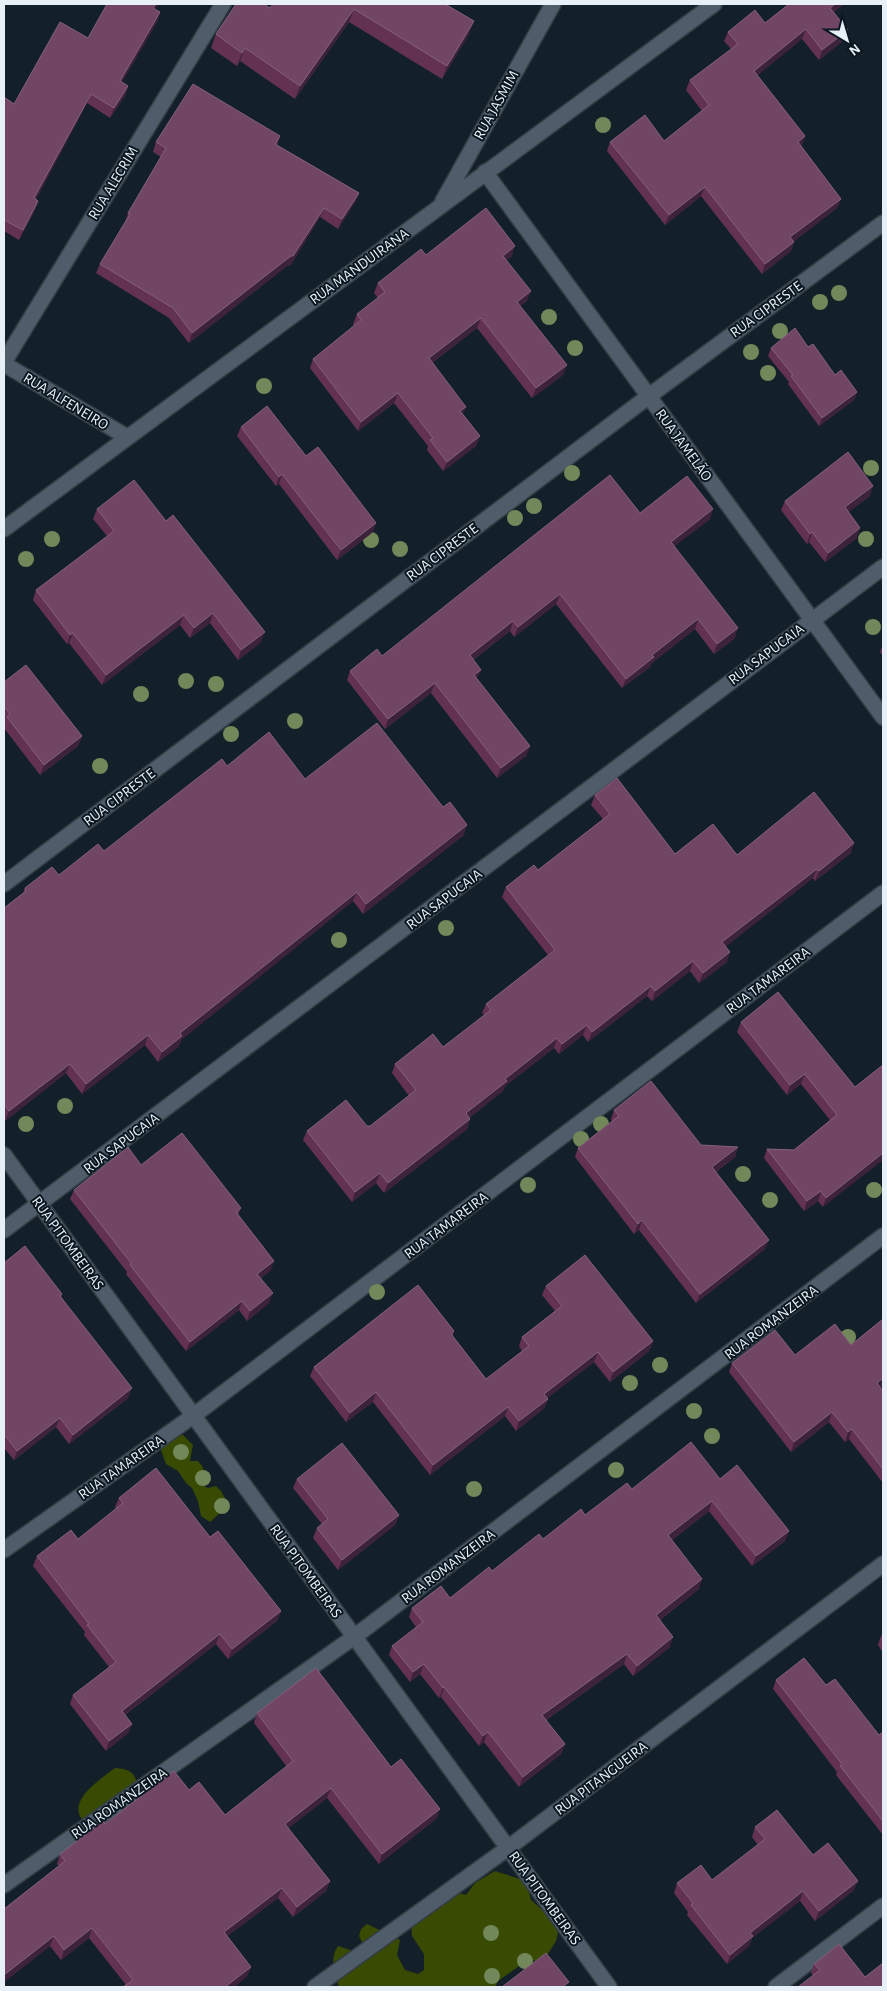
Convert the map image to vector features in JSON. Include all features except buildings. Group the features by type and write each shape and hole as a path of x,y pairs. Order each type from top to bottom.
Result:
{"street":[{"name":"RUA ALECRIM","path":"4,363 223,4"},
{"name":"RUA JASMIM","path":"439,206 553,4"},
{"name":"RUA MANDUIRANA","path":"4,529 714,4"},
{"name":"RUA JAMELÃO","path":"485,172 883,718"},
{"name":"RUA CIPRESTE","path":"4,884 649,396 883,223"},
{"name":"RUA ALFENEIRO","path":"4,363 127,437"},
{"name":"RUA SAPUCAIA","path":"4,1230 883,567"},
{"name":"RUA TAMAREIRA","path":"4,1550 193,1416 883,893"},
{"name":"RUA PITOMBEIRAS","path":"4,1155 609,1987"},
{"name":"RUA ROMANZEIRA","path":"4,1885 354,1637 883,1236"},
{"name":"RUA PITANGUEIRA","path":"315,1987 508,1848 883,1564"},
{"path":"776,1987 883,1906"}],"green space":[{"path":"176,1435 183,1435 193,1445 190,1461 198,1461 202,1466 205,1473 200,1478 202,1485 208,1488 216,1486 225,1498 221,1512 210,1522 201,1516 198,1501 192,1488 178,1471 166,1464 161,1450"},
{"path":"115,1768 128,1770 132,1773 141,1798 99,1834 81,1818 78,1811 79,1804 83,1796 95,1783"},
{"path":"495,1871 523,1880 531,1900 553,1919 558,1933 556,1941 544,1960 528,1961 522,1964 498,1981 495,1987 339,1987 333,1961 335,1951 338,1946 359,1953 365,1949 359,1936 361,1929 367,1924 400,1940 397,1955 405,1970 418,1974 424,1970 424,1954 412,1936 411,1920 452,1891 466,1895 475,1883"}]}
